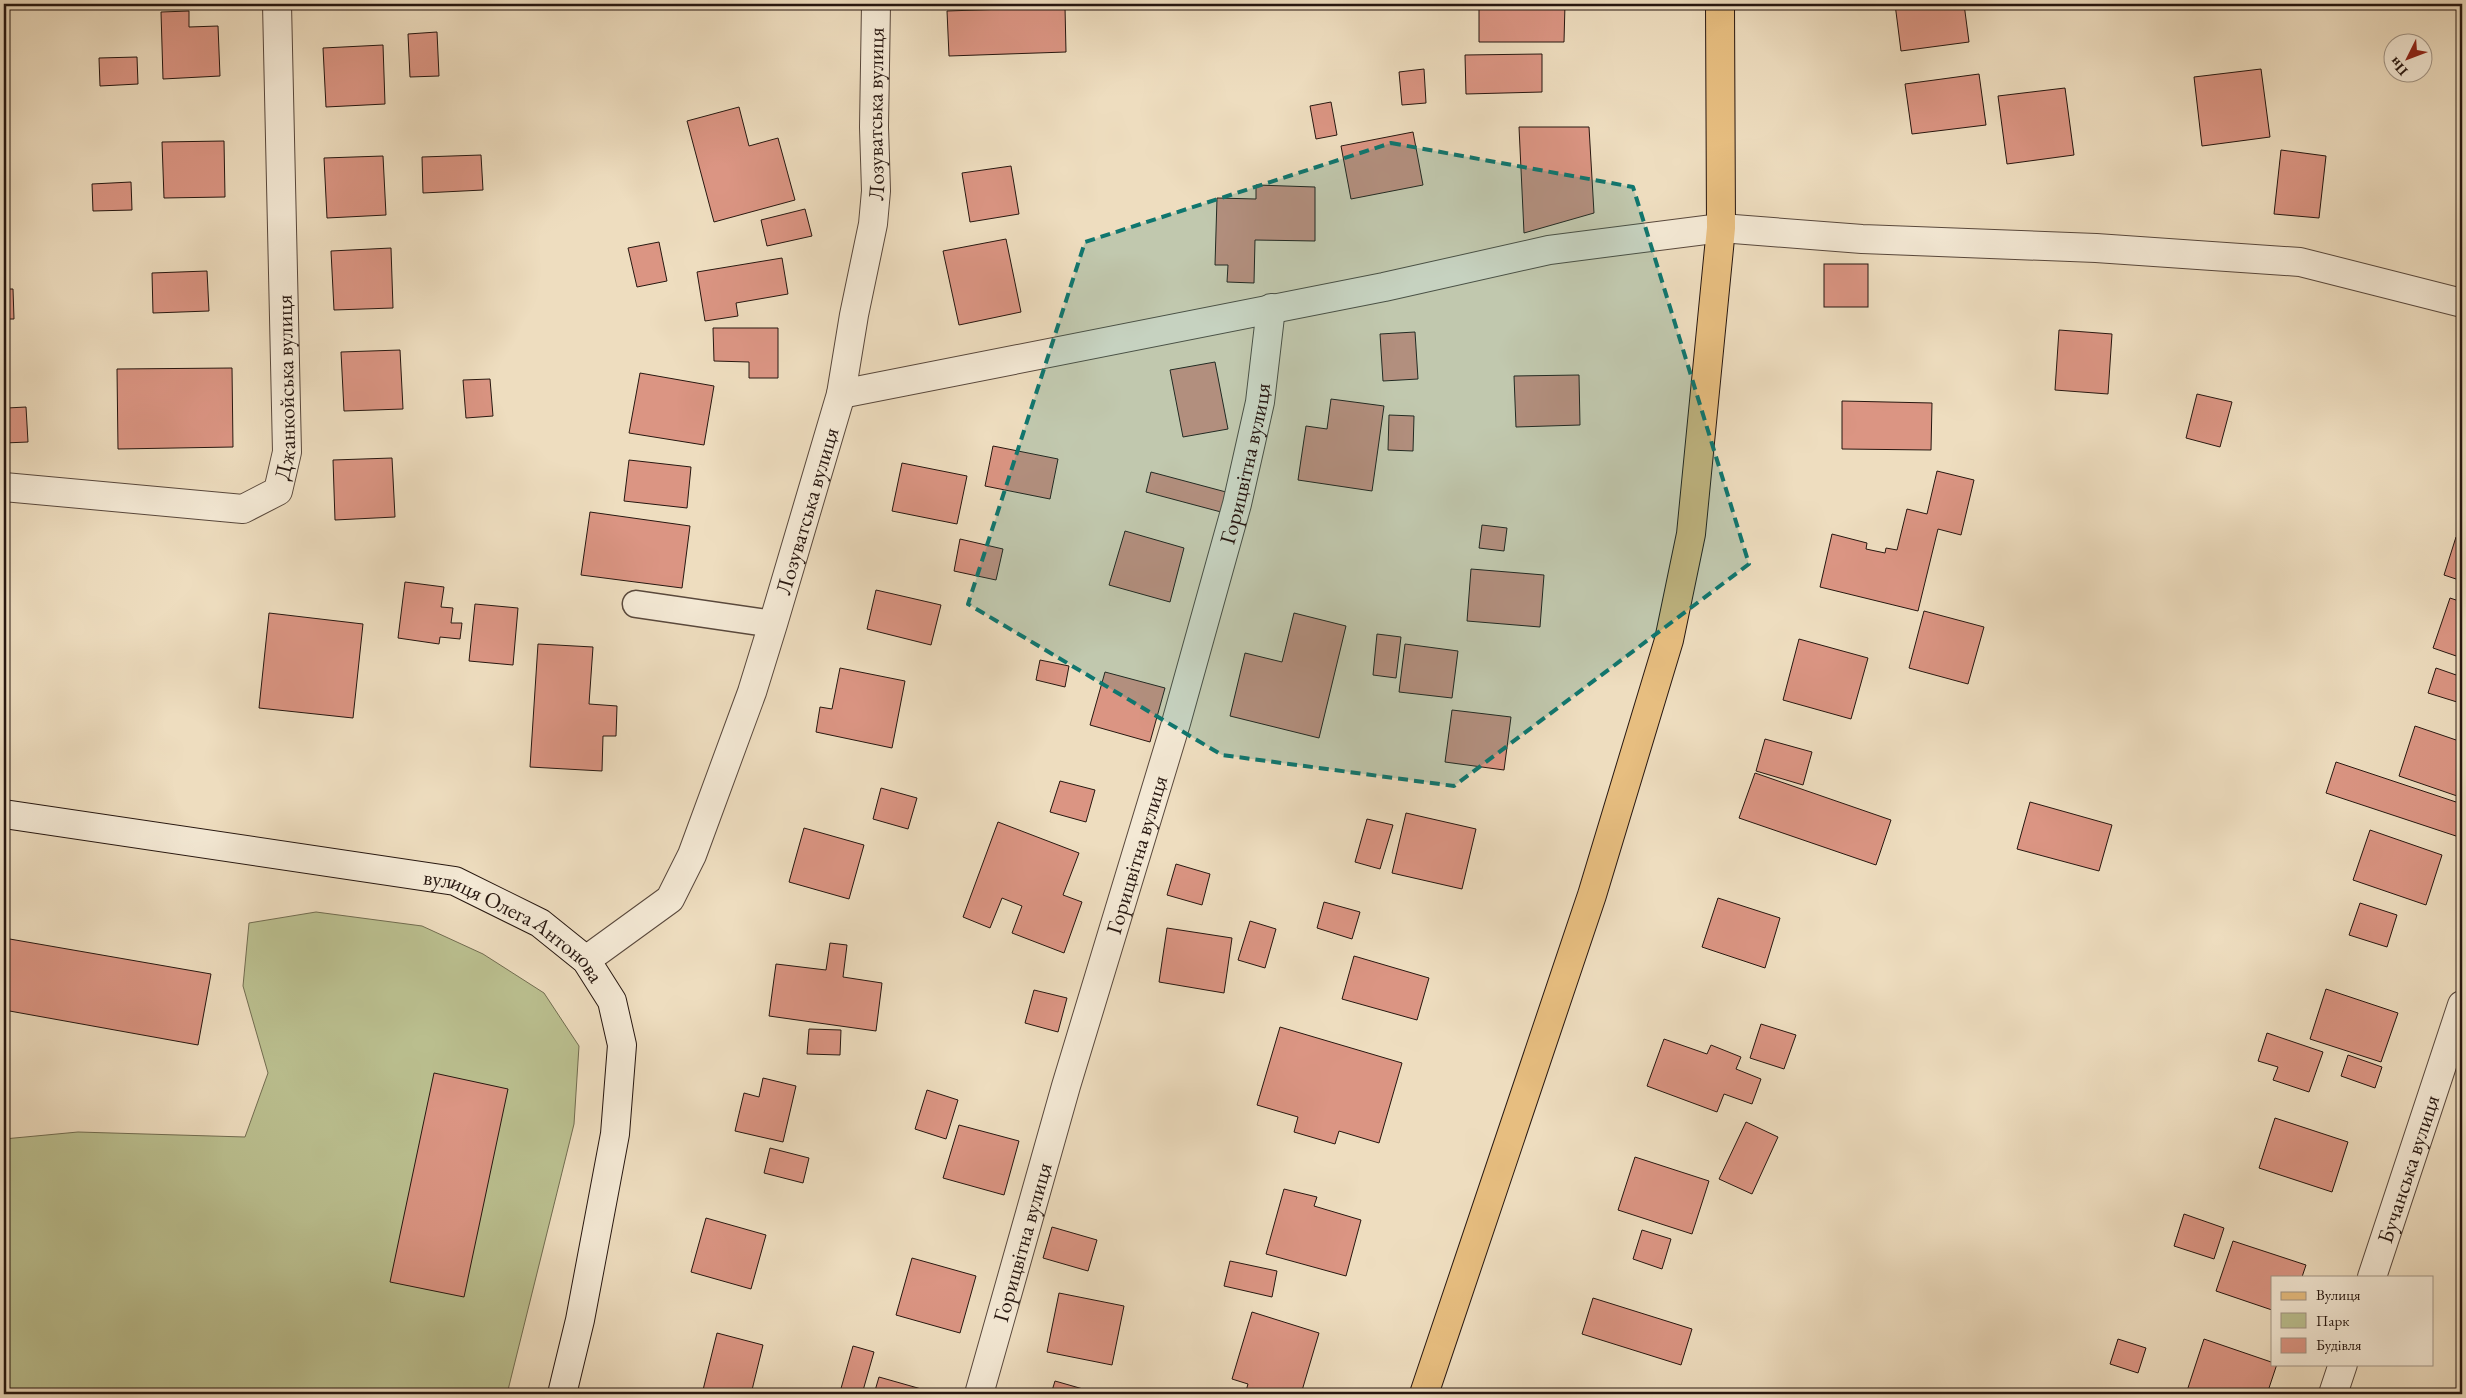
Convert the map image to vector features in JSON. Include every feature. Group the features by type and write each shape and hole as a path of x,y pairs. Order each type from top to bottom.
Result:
{"main road":[{"path":"1424,1394 1592,896 1669,640 1691,534 1721,228 1720,4"}],"street":[{"name":"Джанкойська вулиця","path":"4,487 243,509 278,491 288,452 277,4"},
{"name":"Лозуватська вулиця","path":"586,960 670,898 692,855 752,692 773,624 841,394 854,315 873,224 876,190 874,127 876,4"},
{"path":"841,394 1384,287 1549,250 1721,228 1862,239 2096,248 2300,262 2462,303"},
{"name":"Горицвітна вулиця","path":"979,1394 1066,1086 1176,723 1237,504 1260,402 1271,308"},
{"name":"вулиця Олега Антонова","path":"4,814 455,880 540,923 586,960 612,1001 622,1045 615,1134 580,1320 562,1394"},
{"name":"Бучанська вулиця","path":"2372,1276 2462,1005"},
{"path":"2333,1394 2342,1366"}],"lane":[{"path":"636,604 773,624"}],"highlighted area":[{"path":"1391,143 1633,187 1749,564 1454,786 1222,755 968,604 1085,242"}],"green space":[{"path":"316,912 422,926 483,954 544,993 579,1046 574,1124 507,1394 4,1394 4,1139 78,1132 245,1137 268,1073 243,986 249,923"}],"building":[{"path":"1479,4 1565,4 1564,42 1479,42"},
{"path":"1895,4 1964,4 1969,42 1901,51"},
{"path":"1065,7 1066,52 949,56 947,11"},
{"path":"189,11 189,27 218,26 220,76 163,79 161,12"},
{"path":"437,32 439,76 410,77 408,34"},
{"path":"383,45 385,104 326,107 323,48"},
{"path":"1542,54 1542,92 1466,94 1465,55"},
{"path":"137,57 138,84 100,86 99,58"},
{"path":"1424,69 1426,103 1402,105 1399,72"},
{"path":"2261,69 2270,137 2202,146 2194,77"},
{"path":"1979,74 1986,125 1912,134 1905,84"},
{"path":"2065,88 2074,155 2007,164 1998,96"},
{"path":"1331,102 1337,135 1316,139 1310,106"},
{"path":"739,107 749,146 778,138 795,200 714,222 687,121"},
{"path":"1519,127 1589,127 1594,213 1524,233"},
{"path":"1413,132 1423,185 1351,199 1341,146"},
{"path":"224,141 225,197 164,198 162,142"},
{"path":"2281,150 2326,156 2319,218 2274,214"},
{"path":"481,155 483,190 423,193 422,157"},
{"path":"383,156 386,215 327,218 324,158"},
{"path":"1011,166 1019,214 970,222 962,173"},
{"path":"131,182 132,210 93,211 92,184"},
{"path":"1256,185 1315,187 1315,241 1255,240 1254,283 1227,282 1228,265 1215,265 1217,198 1256,199"},
{"path":"805,209 812,236 767,246 761,220"},
{"path":"1006,239 1021,312 959,325 943,251"},
{"path":"659,242 667,281 637,287 628,248"},
{"path":"391,248 393,308 334,310 331,251"},
{"path":"782,258 788,294 736,303 738,316 705,321 697,272"},
{"path":"1824,264 1868,264 1868,307 1824,307"},
{"path":"207,271 209,311 153,313 152,273"},
{"path":"4,289 13,289 14,319 4,319"},
{"path":"713,328 778,328 778,378 749,378 749,362 714,361"},
{"path":"2059,330 2112,334 2108,394 2055,390"},
{"path":"1415,332 1418,379 1383,381 1380,334"},
{"path":"400,350 403,409 344,411 341,352"},
{"path":"1215,362 1228,429 1183,437 1170,370"},
{"path":"232,368 233,447 118,449 117,369"},
{"path":"640,373 714,386 704,445 629,433"},
{"path":"1579,375 1580,425 1516,427 1514,376"},
{"path":"490,379 493,416 466,418 463,380"},
{"path":"4,394 7,394 7,408 26,407 28,442 4,443"},
{"path":"2197,394 2232,402 2220,447 2186,438"},
{"path":"1331,399 1384,406 1372,491 1298,480 1306,426 1327,429"},
{"path":"1842,401 1932,403 1931,450 1842,449"},
{"path":"1389,415 1414,416 1413,451 1388,450"},
{"path":"993,446 1058,459 1050,499 985,486"},
{"path":"392,458 395,517 335,520 333,460"},
{"path":"629,460 691,467 687,508 624,501"},
{"path":"902,463 967,476 957,524 892,511"},
{"path":"1937,471 1974,480 1961,535 1938,529 1918,611 1820,587 1832,534 1867,543 1866,549 1885,553 1886,548 1897,550 1907,509 1927,514"},
{"path":"1151,472 1226,492 1221,512 1146,492"},
{"path":"590,512 690,526 682,588 581,575"},
{"path":"1482,525 1507,528 1504,551 1479,548"},
{"path":"1125,531 1184,548 1170,602 1109,585"},
{"path":"2456,537 2462,539 2462,581 2444,575"},
{"path":"960,539 1003,549 996,580 954,571"},
{"path":"1471,569 1544,575 1540,627 1467,621"},
{"path":"405,582 444,587 441,607 453,608 451,623 462,623 460,639 440,637 439,644 398,638"},
{"path":"876,590 941,605 931,645 867,629"},
{"path":"2450,598 2462,602 2462,658 2433,648"},
{"path":"475,604 518,608 513,665 469,661"},
{"path":"1924,611 1984,627 1968,684 1909,668"},
{"path":"269,613 363,624 353,718 259,708"},
{"path":"1294,613 1346,626 1319,738 1230,716 1245,653 1282,662"},
{"path":"1377,634 1401,637 1396,678 1373,675"},
{"path":"1799,639 1868,658 1851,719 1783,700"},
{"path":"538,644 593,647 589,704 617,706 616,736 603,736 602,771 530,767"},
{"path":"1405,644 1458,651 1452,698 1399,692"},
{"path":"1040,660 1069,666 1065,687 1036,680"},
{"path":"840,668 905,681 892,748 816,732 820,707 832,709"},
{"path":"2436,668 2462,677 2462,686 2457,702 2428,693"},
{"path":"1105,672 1165,688 1150,742 1090,725"},
{"path":"1452,710 1511,717 1504,770 1445,762"},
{"path":"2415,726 2462,742 2462,791 2460,797 2399,776"},
{"path":"1765,739 1812,752 1803,785 1756,771"},
{"path":"2336,762 2462,804 2462,838 2326,793"},
{"path":"1755,773 1891,820 1876,865 1739,818"},
{"path":"1060,781 1095,790 1086,822 1050,812"},
{"path":"881,788 917,798 908,829 873,819"},
{"path":"2030,802 2112,825 2099,871 2017,849"},
{"path":"1406,813 1476,829 1462,889 1392,873"},
{"path":"1367,819 1393,825 1380,869 1355,862"},
{"path":"998,822 1079,853 1063,895 1082,902 1064,953 1012,933 1022,906 1002,898 990,928 963,917"},
{"path":"804,828 864,845 849,899 789,882"},
{"path":"2370,830 2442,855 2426,905 2353,880"},
{"path":"1176,864 1210,874 1202,905 1167,895"},
{"path":"1718,898 1780,918 1765,968 1702,947"},
{"path":"1324,902 1360,912 1352,939 1317,928"},
{"path":"2360,903 2397,915 2387,947 2349,935"},
{"path":"1250,921 1276,929 1265,968 1238,960"},
{"path":"1167,928 1232,938 1224,993 1159,982"},
{"path":"4,938 211,974 198,1045 4,1010"},
{"path":"830,943 847,945 843,977 882,983 876,1031 769,1016 776,964 826,970"},
{"path":"1354,956 1429,978 1417,1020 1342,999"},
{"path":"2326,989 2398,1013 2381,1062 2310,1039"},
{"path":"1034,990 1067,998 1058,1032 1025,1023"},
{"path":"1761,1024 1796,1035 1784,1069 1750,1058"},
{"path":"1280,1027 1402,1063 1379,1143 1339,1131 1335,1144 1294,1132 1298,1117 1257,1105"},
{"path":"809,1029 841,1030 840,1055 807,1054"},
{"path":"2267,1033 2323,1052 2309,1092 2273,1080 2278,1067 2258,1061"},
{"path":"1664,1039 1707,1054 1711,1045 1741,1057 1736,1069 1761,1079 1752,1104 1724,1094 1717,1112 1647,1086"},
{"path":"2348,1055 2382,1067 2375,1088 2341,1076"},
{"path":"434,1073 508,1089 464,1297 390,1282"},
{"path":"763,1078 796,1086 783,1142 735,1131 744,1093 759,1097"},
{"path":"927,1090 958,1100 946,1139 915,1129"},
{"path":"2275,1118 2348,1142 2332,1192 2259,1168"},
{"path":"1746,1122 1778,1137 1752,1194 1719,1179"},
{"path":"959,1125 1019,1141 1004,1195 943,1178"},
{"path":"770,1148 809,1158 803,1183 764,1173"},
{"path":"1635,1157 1709,1181 1692,1234 1618,1210"},
{"path":"1284,1189 1317,1197 1314,1206 1361,1220 1346,1276 1266,1254"},
{"path":"2184,1214 2224,1228 2214,1259 2174,1246"},
{"path":"706,1218 766,1235 751,1289 691,1272"},
{"path":"1052,1227 1097,1240 1088,1271 1043,1258"},
{"path":"1642,1230 1671,1239 1662,1269 1633,1259"},
{"path":"2233,1241 2306,1265 2302,1276 2271,1276 2271,1310 2216,1291"},
{"path":"912,1258 976,1276 960,1333 896,1315"},
{"path":"1230,1261 1277,1271 1272,1297 1224,1286"},
{"path":"1059,1293 1124,1306 1112,1365 1047,1352"},
{"path":"1593,1298 1692,1329 1681,1365 1582,1334"},
{"path":"1252,1312 1319,1333 1301,1394 1286,1394 1268,1389 1267,1394 1245,1394 1248,1384 1232,1379"},
{"path":"717,1333 763,1345 751,1394 702,1394"},
{"path":"2118,1339 2146,1348 2138,1373 2110,1364"},
{"path":"2204,1339 2271,1362 2271,1366 2276,1366 2267,1394 2186,1394"},
{"path":"853,1346 874,1352 862,1394 840,1392"},
{"path":"879,1377 939,1394 874,1394"},
{"path":"1055,1381 1090,1391 1089,1394 1051,1394"}]}
